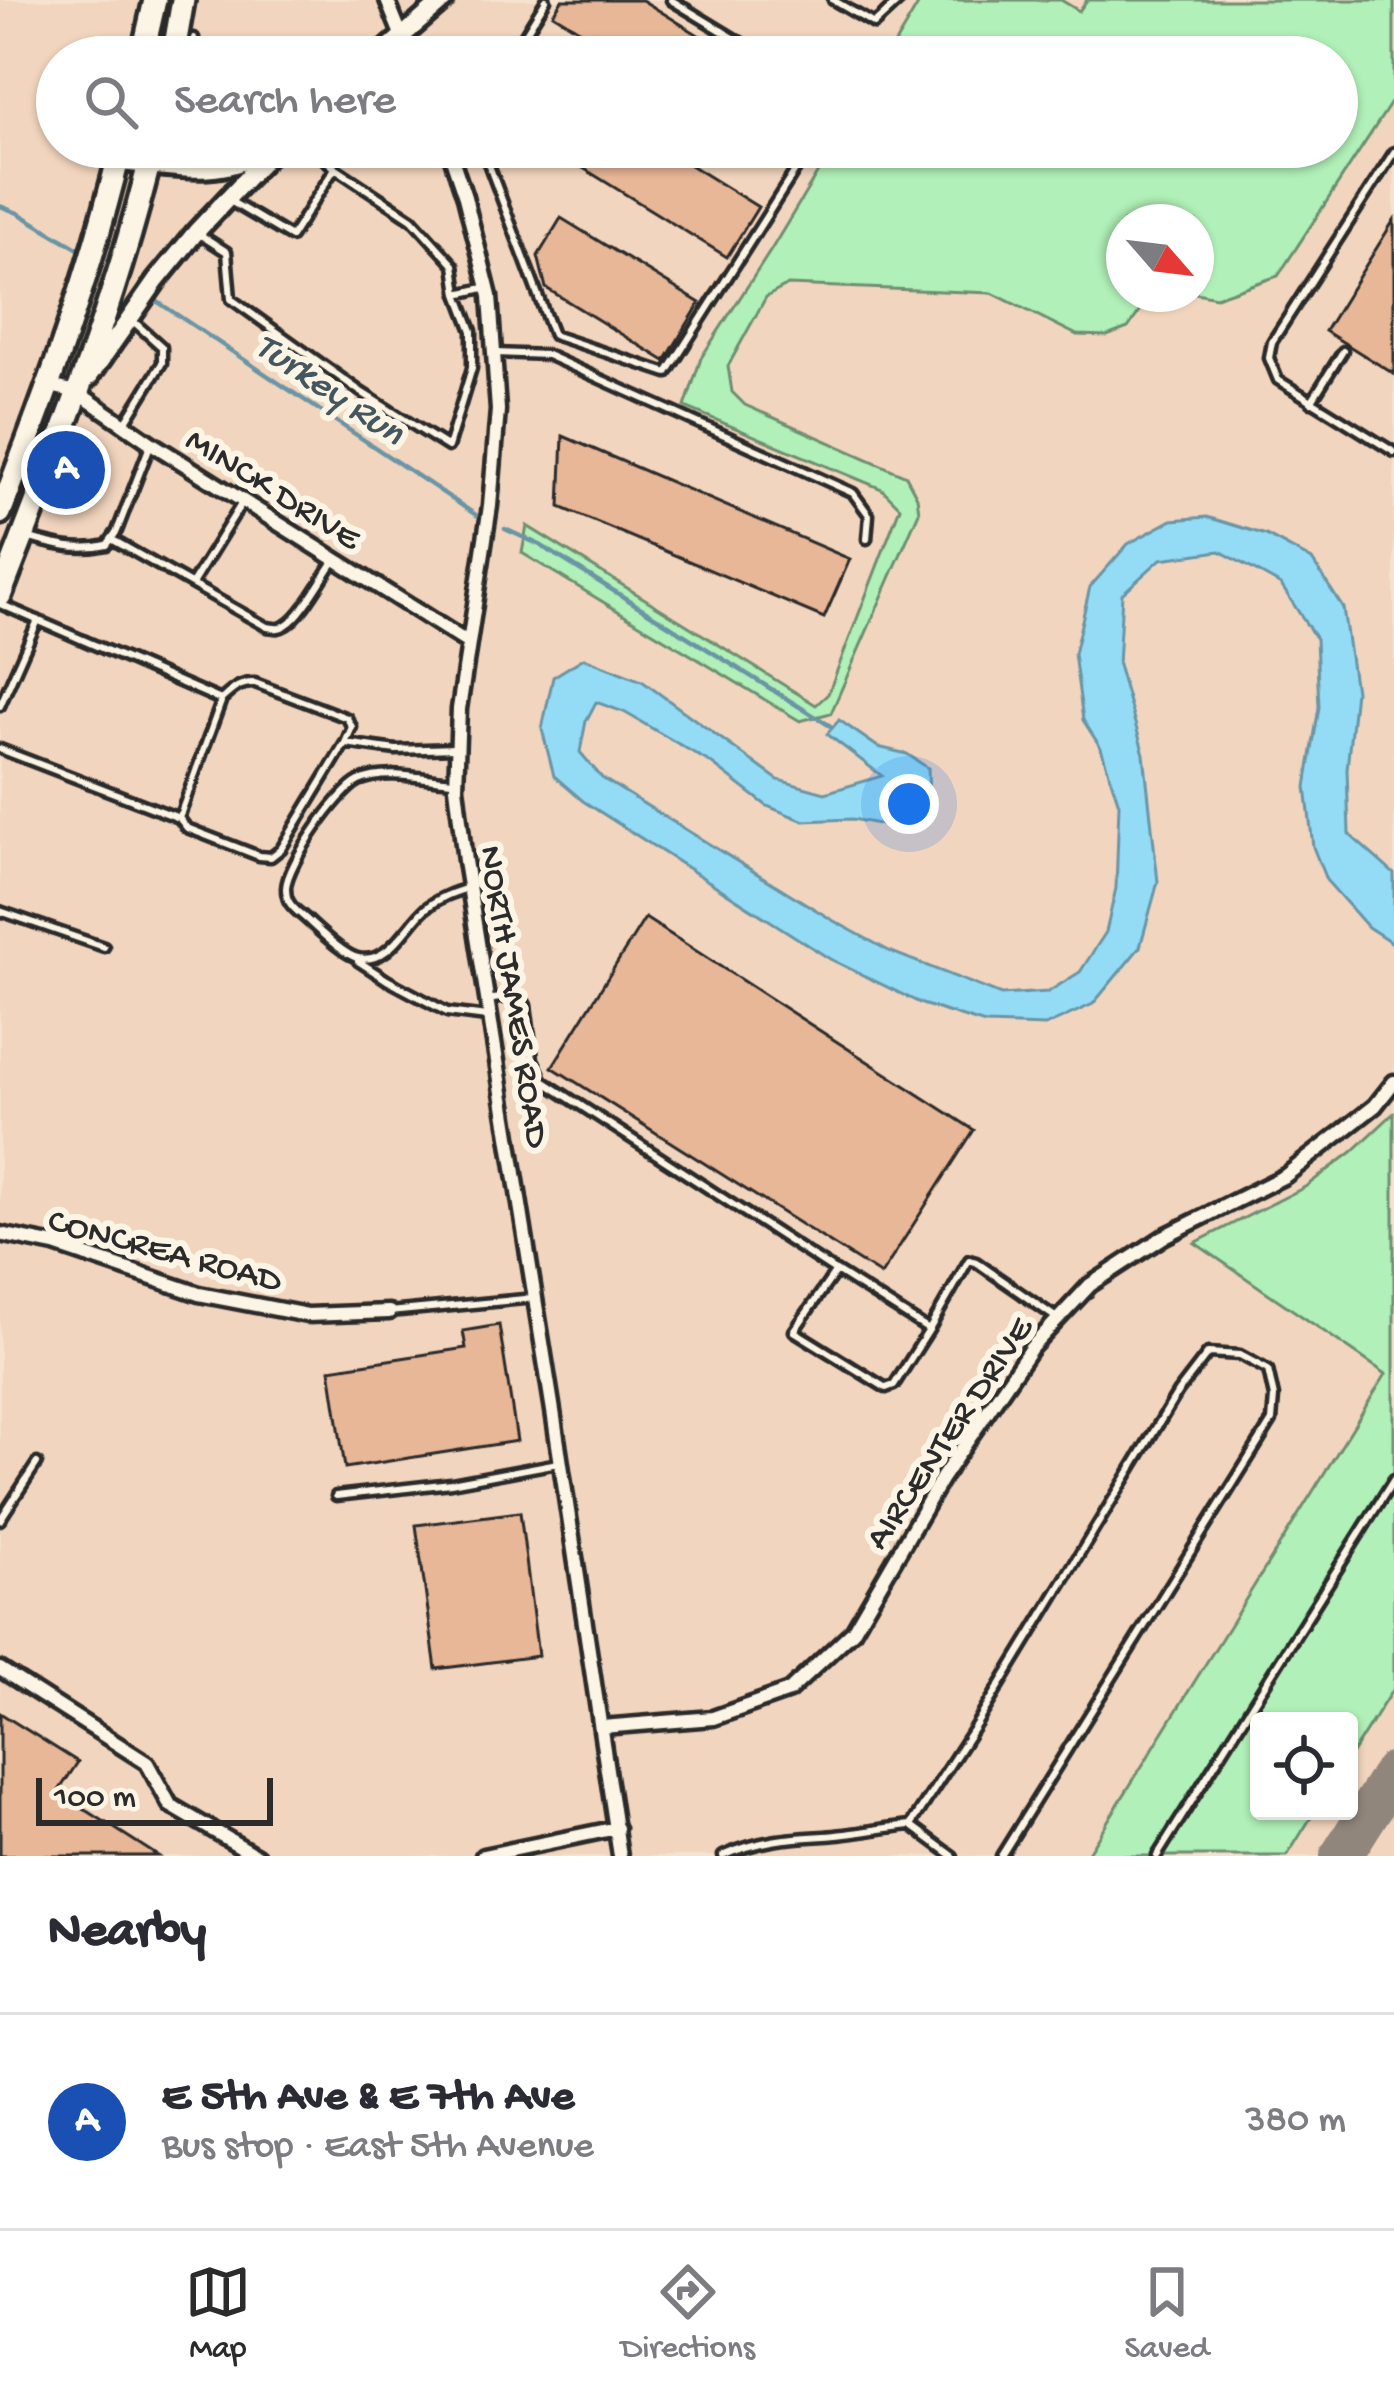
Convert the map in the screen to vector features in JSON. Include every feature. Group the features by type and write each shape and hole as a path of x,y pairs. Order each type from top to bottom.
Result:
{"main road":[{"path":"147,36 155,0"},
{"path":"177,36 183,0"},
{"path":"0,513 50,386 115,168"},
{"path":"0,600 108,305 148,168"}],"street":[{"path":"387,0 402,36"},
{"path":"403,36 443,0"},
{"path":"189,168 204,168"},
{"path":"77,392 156,281 253,168"},
{"name":"NORTH JAMES ROAD","path":"455,168 488,287 497,410 490,506 459,709 456,782 620,1856"},
{"name":"MINCK DRIVE","path":"50,386 77,392 468,644"},
{"name":"AIRCENTER DRIVE","path":"602,1726 713,1718 789,1691 853,1631 942,1478 1031,1348 1090,1285 1165,1236 1285,1176 1375,1106 1394,1082"},
{"name":"CONCREA ROAD","path":"0,1234 55,1245 199,1294 307,1315 389,1312"},
{"path":"0,1670 147,1763 170,1804 256,1856"},
{"path":"484,1856 617,1828"}],"lane":[{"path":"524,36 546,0"},
{"path":"671,0 730,36"},
{"path":"833,0 874,24 900,0"},
{"path":"1394,152 1272,342 1269,358 1278,380 1394,452"},
{"path":"196,232 227,252 231,299 448,447 472,368 472,331 458,294 454,265 412,218 335,168 291,237 226,199"},
{"path":"490,168 553,335 667,373 796,168"},
{"path":"458,294 488,287"},
{"path":"124,424 161,363 162,347 130,319"},
{"path":"1311,402 1343,350"},
{"path":"495,353 547,355 854,493 869,515 868,539"},
{"path":"23,536 61,547 107,545 151,443"},
{"path":"191,584 244,502"},
{"path":"113,540 276,628 294,618 335,560"},
{"path":"0,600 221,700"},
{"path":"0,706 38,620"},
{"path":"1,752 179,818 197,832 272,857 345,743 352,727 347,718 255,683 236,687 221,700 179,818"},
{"path":"345,743 396,750 458,748"},
{"path":"456,782 380,776 351,785 292,866 286,894 290,904 387,980 447,1012 490,1018"},
{"path":"354,958 384,953 427,907 469,887"},
{"path":"0,911 104,947"},
{"path":"488,1000 513,996 524,1000 533,1059 543,1081 929,1330"},
{"path":"836,1271 794,1331 886,1388 894,1384 969,1260 1058,1319"},
{"path":"389,1312 535,1298"},
{"path":"911,1825 1178,1392 1208,1353 1240,1354 1268,1370 1274,1397 1271,1421 1000,1856"},
{"path":"336,1496 451,1483 561,1462"},
{"path":"0,1520 37,1463"},
{"path":"1157,1856 1394,1479"},
{"path":"723,1856 744,1846 795,1836 911,1825 953,1856"}],"shaded area":[{"path":"0,0 1394,0 1394,1856 0,1856"}],"green space":[{"path":"921,0 1061,0 1079,11 1087,0 1394,0 1394,98 1358,153 1358,36 900,36"},
{"path":"820,168 1348,168 1278,276 1216,297 1214,204 1106,204 1106,312 1139,312 1128,328 1107,336 1077,335 992,293 788,285 766,297 728,366 732,392 745,405 906,476 917,497 919,512 831,713 800,721 522,553 527,526 816,705 828,694 900,507 882,489 685,407 701,358"},
{"path":"1394,1113 1394,1687 1358,1744 1358,1712 1250,1712 1250,1820 1309,1820 1287,1856 1086,1856 1386,1374 1195,1243 1305,1187"}],"water":[{"path":"1207,517 1266,535 1312,560 1343,608 1355,691 1347,769 1349,834 1394,874 1394,944 1368,927 1326,880 1313,847 1306,787 1319,707 1316,639 1281,585 1220,551 1161,559 1122,594 1118,665 1144,754 1158,882 1140,947 1093,1004 1045,1026 985,1024 922,1004 830,959 583,801 554,776 542,729 553,677 584,658 642,681 778,780 825,793 882,776 827,734 839,720 878,747 907,754 928,768 929,798 910,826 852,819 804,821 767,806 711,763 624,712 596,702 586,721 580,752 602,778 889,951 1001,995 1048,992 1080,972 1106,932 1116,888 1119,804 1101,748 1083,720 1074,654 1090,587 1128,544 1172,520"}],"building":[{"path":"562,0 642,0 700,36 589,36 553,14"},
{"path":"583,168 695,168 758,207 727,257"},
{"path":"561,218 700,303 665,361 546,288 538,256"},
{"path":"1394,220 1394,374 1325,331"},
{"path":"563,436 850,559 824,618 560,507"},
{"path":"645,918 974,1130 881,1275 552,1067"},
{"path":"499,1325 517,1441 345,1468 330,1369 466,1348 463,1331"},
{"path":"520,1512 538,1656 436,1669 416,1525"},
{"path":"0,1713 78,1762 58,1792 158,1856 0,1856"}],"waterway":[{"name":"Turkey Run","path":"0,206 77,248"},
{"name":"Turkey Run","path":"158,302 476,515"},
{"name":"Turkey Run","path":"505,529 540,545 832,727"}],"taxiway":[{"path":"1341,1856 1394,1772"}],"place":[{"name":"E 5th Ave & E 7th Ave","path":"66,470"}]}
